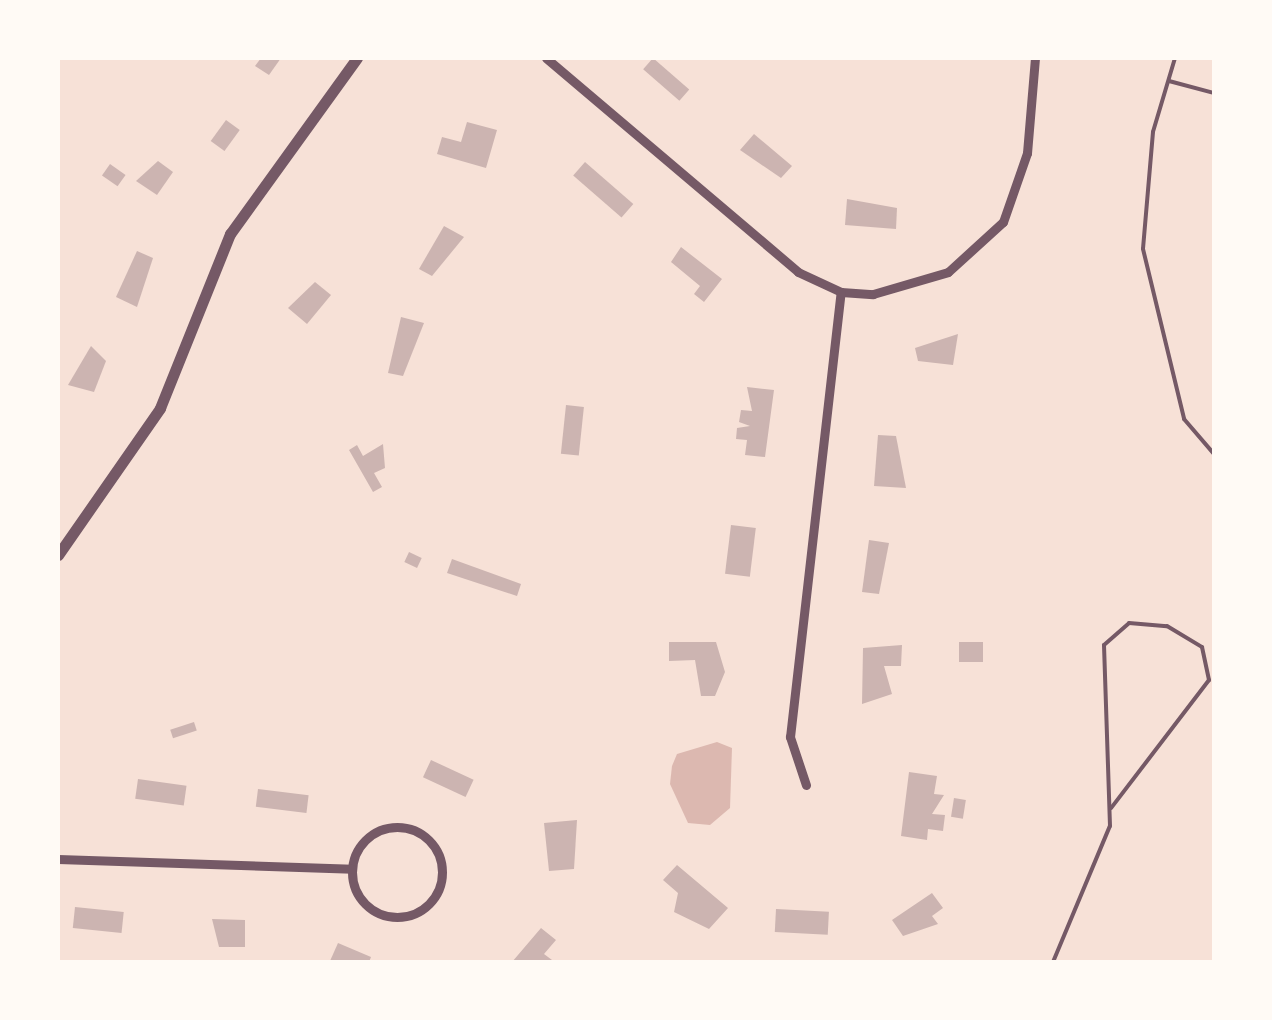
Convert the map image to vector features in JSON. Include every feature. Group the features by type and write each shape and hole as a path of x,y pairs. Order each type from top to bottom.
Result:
{"street":[{"path":"58,555 160,408 230,234 357,58"},
{"path":"546,58 765,248 841,292 913,287 948,272 1003,222 1027,153 1035,58"},
{"path":"806,785 790,737 841,292"},
{"path":"400,826 431,842 443,872 429,904 398,917 363,901 352,869 367,838 400,826"},
{"path":"58,859 352,869"}],"lane":[{"path":"1175,58 1153,132 1143,248 1184,419 1214,454"},
{"path":"1169,81 1214,93"},
{"path":"1052,962 1097,866 1111,808 1104,644 1130,623 1168,626 1202,647 1208,680 1111,808"}],"shaded area":[{"path":"717,742 732,748 730,808 710,825 688,823 670,784 672,766 677,754"}],"building":[{"path":"261,58 281,58 269,75 255,66"},
{"path":"653,58 689,89 679,101 643,69"},
{"path":"226,120 240,130 224,151 211,141"},
{"path":"467,122 497,130 486,168 437,154 442,137 461,142"},
{"path":"754,134 792,166 781,178 740,150"},
{"path":"158,161 173,172 157,195 136,181"},
{"path":"585,162 633,204 621,218 573,176"},
{"path":"110,164 126,175 118,186 102,175"},
{"path":"847,199 897,208 896,229 845,225"},
{"path":"444,226 464,237 432,276 419,269"},
{"path":"681,247 722,279 704,302 694,294 700,286 671,262"},
{"path":"137,251 153,258 137,307 116,297"},
{"path":"315,282 331,295 307,324 288,308"},
{"path":"401,317 424,323 403,376 388,373"},
{"path":"958,334 953,365 918,361 915,348"},
{"path":"91,346 106,361 94,392 68,385"},
{"path":"747,387 774,390 765,457 745,455 747,440 736,439 737,428 750,426 739,422 741,410 752,411"},
{"path":"566,405 584,407 579,456 561,454"},
{"path":"878,435 896,436 906,488 874,486"},
{"path":"383,444 385,468 374,473 382,487 373,492 349,450 357,445 363,456"},
{"path":"731,525 756,528 750,577 725,574"},
{"path":"869,540 889,543 879,594 862,592"},
{"path":"409,552 422,558 417,568 404,562"},
{"path":"452,559 521,584 517,596 447,573"},
{"path":"669,642 716,642 725,672 715,696 701,696 695,660 669,661"},
{"path":"959,642 983,642 983,662 959,662"},
{"path":"902,645 901,666 884,666 892,694 862,704 863,648"},
{"path":"194,722 197,731 173,738 170,730"},
{"path":"431,760 474,780 466,797 423,777"},
{"path":"909,772 937,776 934,794 944,795 932,814 945,815 943,831 928,829 927,840 901,836"},
{"path":"138,779 187,786 184,806 135,799"},
{"path":"258,789 309,795 306,813 256,807"},
{"path":"954,798 966,800 963,819 951,817"},
{"path":"577,820 574,869 549,871 544,823"},
{"path":"677,865 728,908 709,929 674,912 678,893 663,880"},
{"path":"932,893 943,908 932,916 938,924 903,936 892,920"},
{"path":"75,907 124,912 122,933 73,928"},
{"path":"776,909 829,912 828,935 775,932"},
{"path":"212,919 245,920 245,947 219,947"},
{"path":"541,928 556,940 544,954 552,960 512,962"},
{"path":"338,943 371,957 369,962 330,961"}]}
